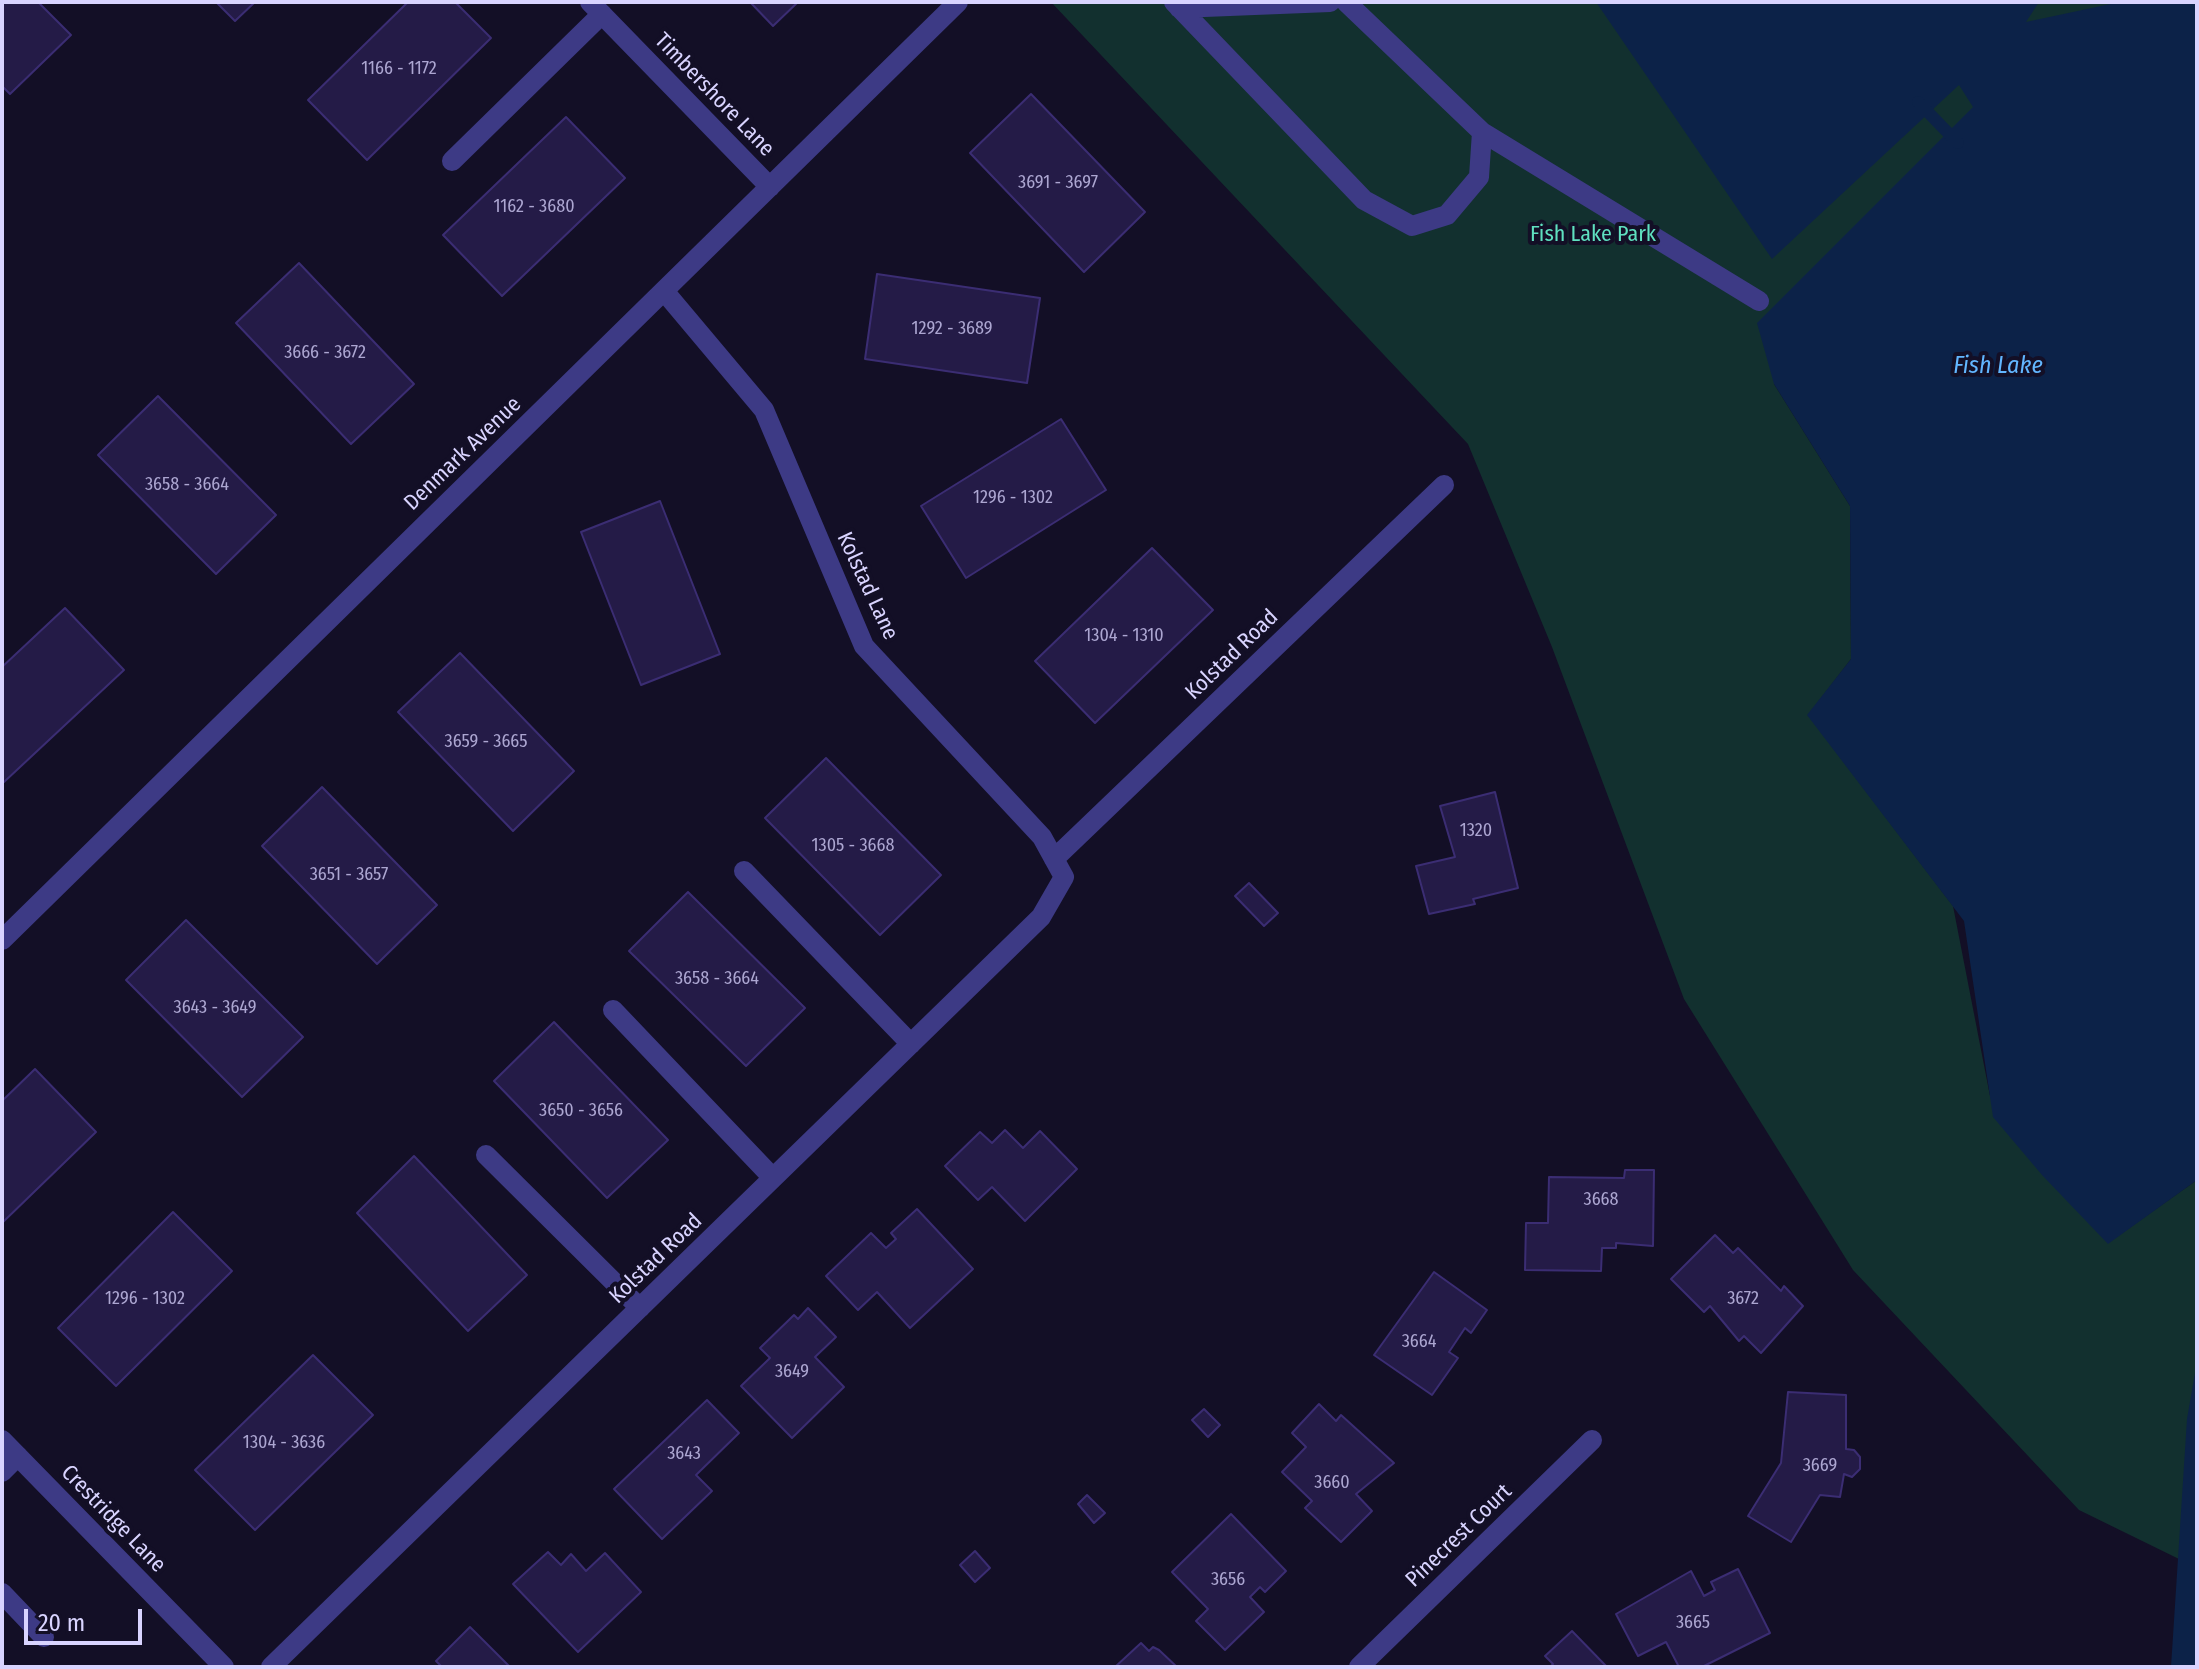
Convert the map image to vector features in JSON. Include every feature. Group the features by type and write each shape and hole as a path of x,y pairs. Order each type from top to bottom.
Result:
{"street":[{"name":"Denmark Avenue","path":"2,940 958,2"},
{"path":"1176,5 1330,2"},
{"path":"1346,2 1482,132 1759,301"},
{"path":"1176,5 1364,200 1412,226 1447,215 1479,177 1482,132"},
{"name":"Timbershore Lane","path":"596,8 770,187"},
{"path":"452,161 596,8"},
{"name":"Kolstad Lane","path":"664,291 764,410 864,646 1042,837 1059,868"},
{"name":"Kolstad Road","path":"271,1667 1041,917 1059,868 1444,485"},
{"path":"744,871 911,1044"},
{"path":"613,1010 773,1178"},
{"path":"486,1155 640,1308"},
{"name":"Crestridge Lane","path":"2,1440 224,1667"},
{"name":"Pinecrest Court","path":"1359,1667 1592,1440"},
{"path":"2,1472 18,1456"},
{"path":"2,1593 44,1637"}],"green space":[{"name":"Fish Lake Park","path":"1051,2 2148,2 1774,384 1850,506 1851,659 1808,715 1953,906 1990,1096 2108,1243 2197,1180 2197,1361 2179,1559 2079,1510 1853,1270 1684,999 1552,647 1468,444"}],"water":[{"name":"Fish Lake","path":"1596,2 2039,2 2026,22 2120,2 2197,2 2197,1180 2108,1244 2042,1175 1993,1117 1964,921 1807,715 1851,659 1850,506 1774,384 1757,323 1973,107 1959,85 1772,259"},
{"path":"2197,1361 2197,1667 2171,1667 2187,1419"}],"building":[{"path":"2,2 38,2 71,35 10,94 2,86"},
{"path":"216,2 255,2 235,21"},
{"path":"408,2 455,2 491,38 367,160 308,100"},
{"path":"750,2 798,2 773,26"},
{"path":"1031,94 1145,212 1084,272 970,153"},
{"path":"566,117 625,178 502,296 443,235"},
{"path":"299,263 414,384 351,444 236,323"},
{"path":"877,274 1040,298 1027,383 865,359"},
{"path":"158,396 276,515 216,574 98,455"},
{"path":"1061,419 1106,490 966,578 921,506"},
{"path":"660,501 720,654 641,685 581,532"},
{"path":"1152,548 1213,610 1095,723 1035,661"},
{"path":"65,608 124,670 4,782 2,667"},
{"path":"460,653 574,771 513,831 398,712"},
{"path":"826,758 941,875 880,935 765,818"},
{"path":"322,787 437,905 377,964 262,846"},
{"path":"1495,792 1518,888 1473,899 1475,904 1429,914 1416,866 1455,857 1440,806"},
{"path":"1249,883 1278,913 1264,926 1235,896"},
{"path":"688,892 805,1008 746,1066 629,951"},
{"path":"186,920 303,1037 242,1097 126,980"},
{"path":"554,1022 668,1140 607,1198 494,1081"},
{"path":"35,1069 96,1132 2,1223 2,1101"},
{"path":"1005,1130 1023,1148 1040,1131 1077,1169 1025,1221 992,1187 978,1200 945,1166 980,1132 992,1143"},
{"path":"414,1156 527,1275 468,1331 357,1213"},
{"path":"1625,1170 1654,1170 1653,1246 1616,1243 1616,1248 1602,1248 1601,1271 1525,1270 1526,1223 1548,1223 1549,1177 1624,1178"},
{"path":"917,1209 973,1269 910,1328 877,1292 858,1310 826,1276 871,1233 886,1248 896,1239 891,1233"},
{"path":"173,1212 232,1271 116,1386 58,1328"},
{"path":"1715,1235 1733,1253 1738,1248 1781,1291 1784,1286 1803,1306 1761,1353 1744,1336 1739,1341 1710,1306 1704,1312 1671,1279"},
{"path":"1434,1272 1487,1310 1471,1333 1465,1328 1449,1352 1458,1358 1432,1395 1374,1355"},
{"path":"808,1308 836,1337 815,1357 844,1387 792,1438 741,1386 770,1358 760,1348 794,1315 798,1319"},
{"path":"313,1355 373,1415 255,1530 195,1470"},
{"path":"1788,1392 1846,1395 1846,1449 1854,1450 1860,1457 1860,1469 1852,1477 1844,1474 1840,1497 1820,1495 1791,1542 1748,1516 1781,1463"},
{"path":"707,1400 739,1433 696,1475 712,1491 662,1539 614,1489"},
{"path":"1319,1404 1336,1421 1341,1415 1394,1463 1356,1494 1372,1511 1341,1542 1305,1508 1312,1501 1282,1472 1306,1447 1292,1433"},
{"path":"1204,1409 1220,1425 1208,1437 1192,1420"},
{"path":"1087,1495 1105,1513 1094,1523 1078,1504"},
{"path":"1231,1514 1286,1571 1265,1592 1260,1587 1250,1597 1264,1612 1225,1650 1196,1621 1208,1609 1172,1572"},
{"path":"975,1551 990,1568 975,1582 960,1565"},
{"path":"548,1552 561,1565 571,1554 586,1571 605,1553 641,1592 578,1652 513,1584"},
{"path":"1738,1569 1770,1633 1702,1667 1679,1667 1666,1642 1638,1656 1616,1614 1691,1571 1704,1596 1715,1590 1711,1582"},
{"path":"470,1627 510,1667 442,1667 436,1661"},
{"path":"1572,1631 1607,1667 1550,1667 1553,1664 1545,1656"},
{"path":"1141,1643 1149,1651 1153,1647 1159,1650 1177,1667 1115,1667"}],"waterway":[{"path":"1918,102 1958,143"}]}
